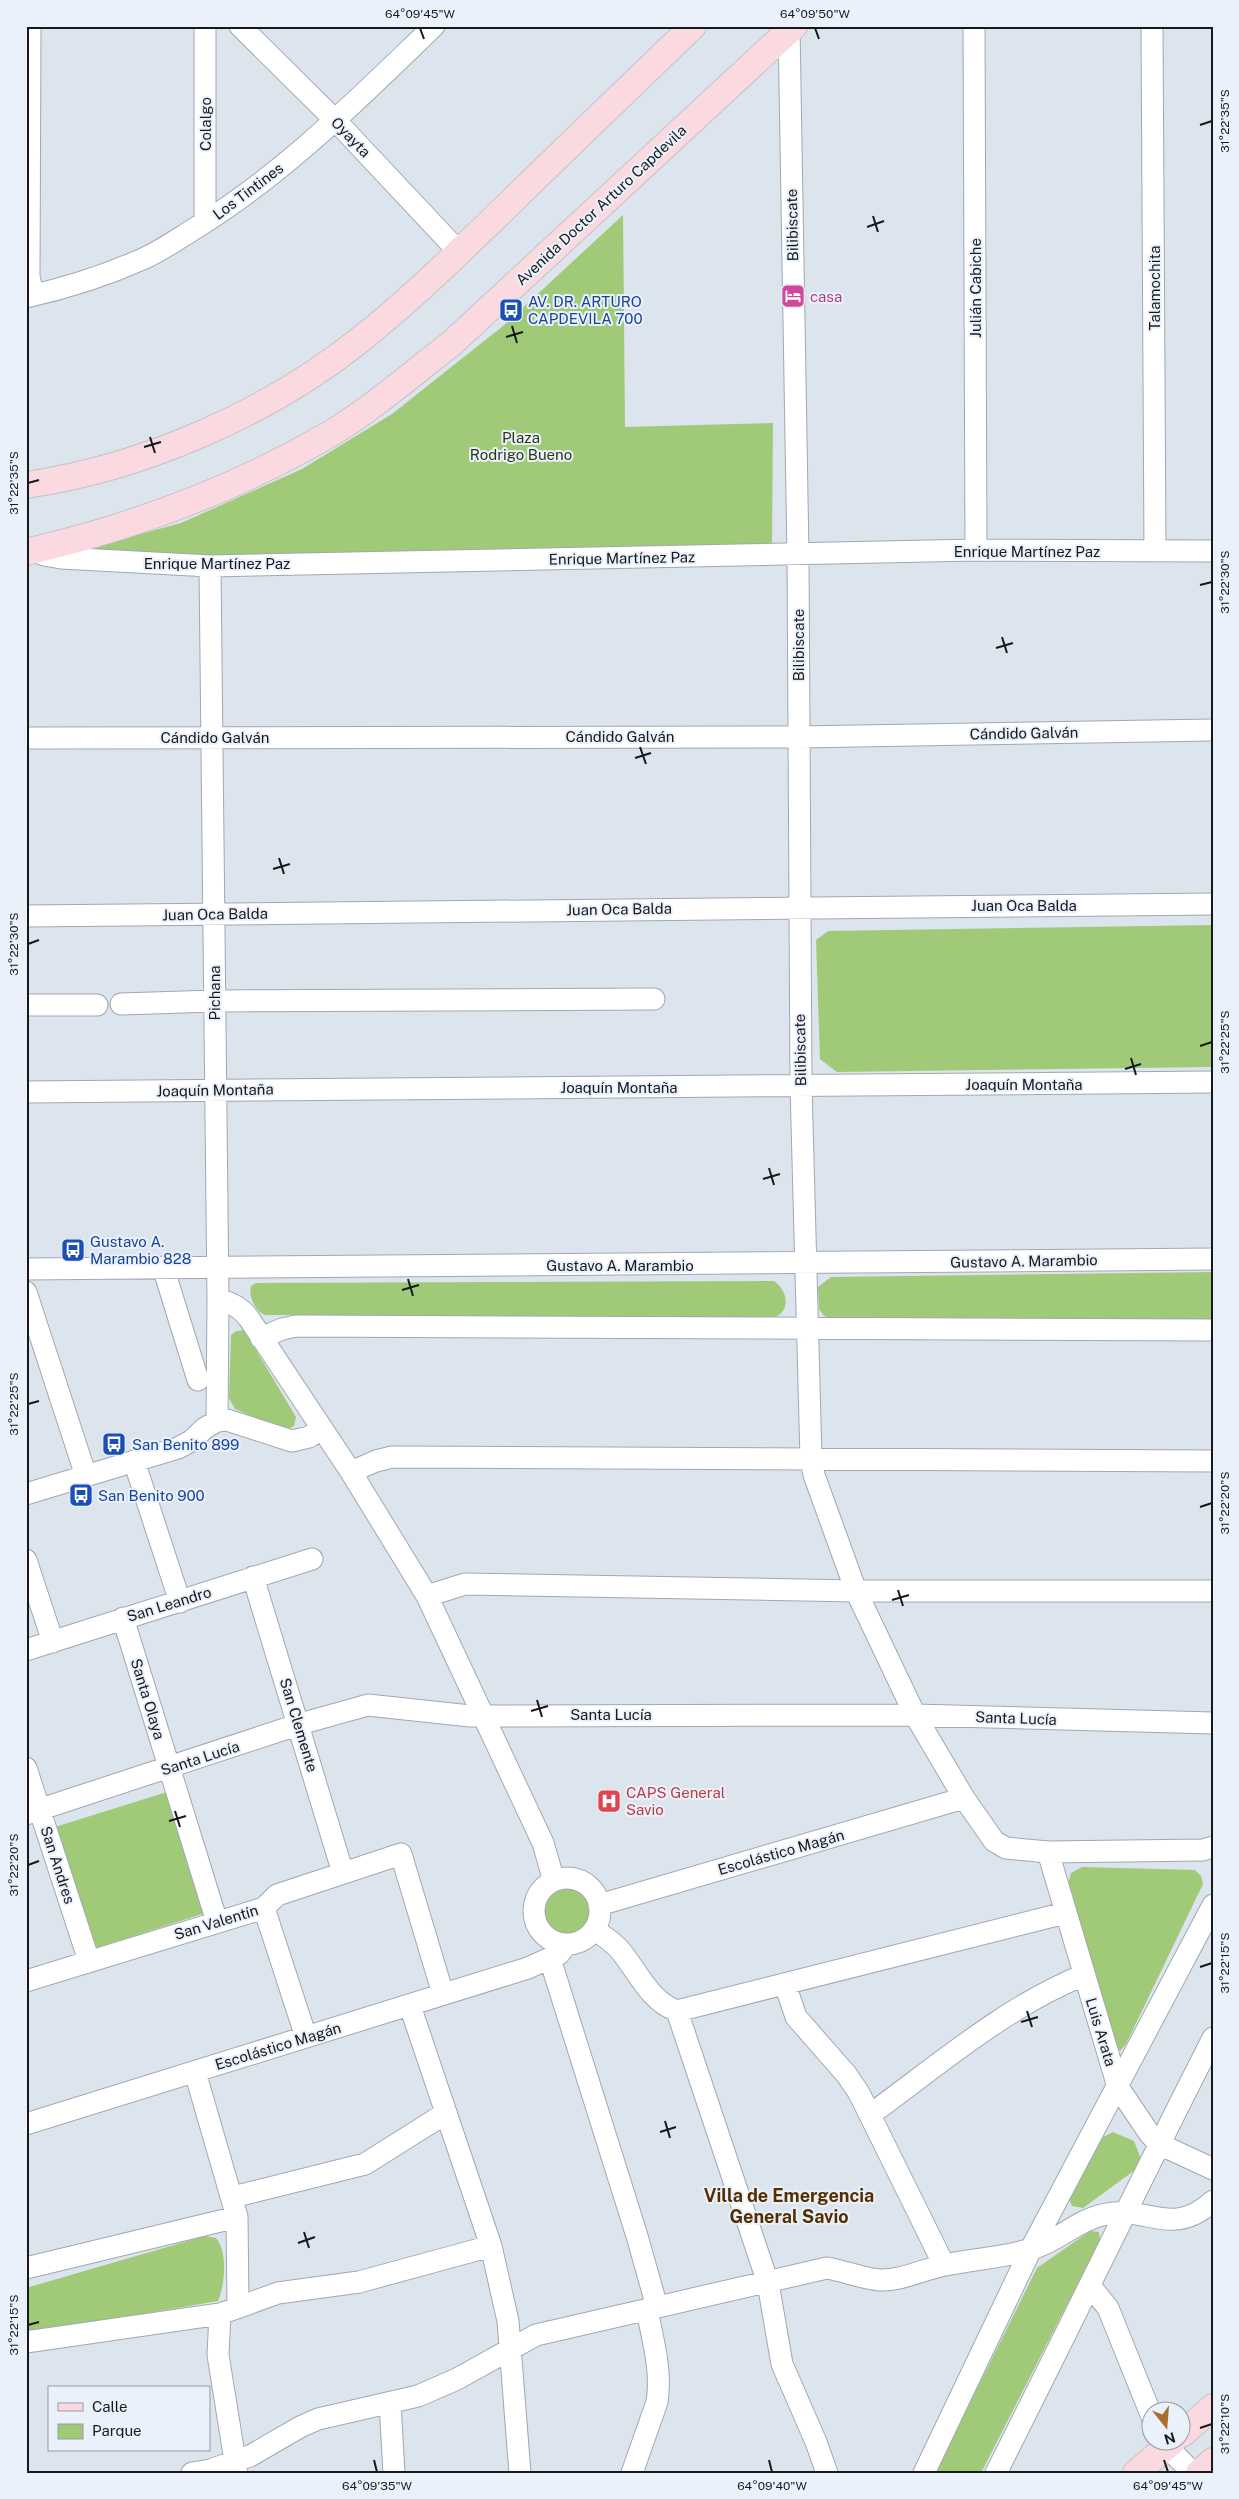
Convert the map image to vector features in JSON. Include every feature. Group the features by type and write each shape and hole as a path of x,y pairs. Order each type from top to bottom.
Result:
{"main road":[{"path":"26,484 93,471 204,433 260,406 360,340 459,252 693,26"},
{"name":"Avenida Doctor Arturo Capdevila","path":"29,551 149,519 203,498 266,468 331,433 398,386 452,343 791,28"},
{"path":"1192,2424 1213,2407"},
{"path":"1136,2473 1158,2452"},
{"path":"1199,2473 1213,2461"}],"street":[{"path":"29,296 30,26"},
{"name":"Colalgo","path":"205,26 205,222"},
{"name":"Oyayta","path":"240,26 336,121 459,252"},
{"name":"Los Tintines","path":"29,296 128,265 146,257 205,222 238,200 336,121 434,26"},
{"name":"Julián Cabiche","path":"974,26 976,550"},
{"name":"Talamochita","path":"1152,26 1155,551"},
{"name":"Bilibiscate","path":"791,28 798,555 798,906 811,1459 819,1490 856,1591 915,1715 964,1798 994,1841 1006,1848 1048,1852 1210,1851"},
{"name":"Enrique Martínez Paz","path":"29,551 70,558 210,566 976,550 1213,551"},
{"name":"Pichana","path":"210,566 218,1268 217,1421"},
{"name":"Cándido Galván","path":"26,738 212,736 798,736 1213,730"},
{"name":"Juan Oca Balda","path":"26,916 798,906 1213,904"},
{"path":"122,1004 214,1001 654,999"},
{"path":"26,1005 97,1004"},
{"name":"Joaquín Montaña","path":"26,1092 1213,1082"},
{"name":"Gustavo A. Marambio","path":"26,1269 807,1264 1213,1258"},
{"path":"163,1267 198,1380"},
{"path":"26,1292 86,1476"},
{"path":"218,1299 232,1303 244,1312 352,1472 427,1596 543,1843 554,1881"},
{"path":"262,1338 282,1329 296,1326 807,1330 1213,1330"},
{"path":"26,1494 178,1448 217,1421 228,1420 292,1440 309,1437 322,1428"},
{"path":"352,1472 376,1460 392,1457 1213,1461"},
{"path":"134,1461 180,1602"},
{"name":"San Leandro","path":"26,1650 312,1559"},
{"path":"26,1560 53,1642"},
{"name":"San Clemente","path":"253,1578 300,1724 343,1873"},
{"path":"427,1596 465,1584 856,1591 1213,1591"},
{"name":"Santa Olaya","path":"123,1618 217,1922"},
{"name":"Santa Lucía","path":"33,1812 300,1724 368,1705 461,1715 915,1715 1213,1723"},
{"name":"San Andres","path":"26,1768 33,1812 89,1961"},
{"name":"Escolástico Magán","path":"599,1905 964,1798"},
{"name":"Luis Arata","path":"1048,1852 1118,2087 1159,2144 1213,2169"},
{"name":"San Valentín","path":"26,1981 264,1908 277,1895 401,1854 443,1994"},
{"path":"528,1968 536,1942 534,1920 536,1899 541,1890 554,1881 571,1879 582,1882 591,1888 599,1905 599,1920 595,1930 620,1950 656,1999 665,2006 677,2011 1065,1912"},
{"path":"924,2473 1031,2249 1213,1905"},
{"path":"264,1908 306,2037"},
{"path":"534,1920 546,1938 566,1945"},
{"name":"Escolástico Magán","path":"26,2124 528,1968 559,1954 566,1945 587,1938 595,1930"},
{"path":"550,1959 634,2227 652,2309 659,2373 659,2391 657,2402 632,2473"},
{"path":"871,2114 948,2057 1037,1997 1084,1975"},
{"path":"785,1984 796,2016 846,2074 871,2114 944,2265"},
{"path":"410,2006 491,2246 508,2321 520,2473"},
{"path":"677,2011 768,2283 782,2364 816,2442 827,2473"},
{"path":"996,2473 1091,2286 1125,2212 1213,2038"},
{"path":"195,2072 235,2207 229,2310 218,2355 236,2467"},
{"path":"26,2268 235,2207 365,2164 446,2113"},
{"path":"192,2473 236,2467 318,2419 390,2403 438,2388 536,2335 827,2268 880,2280 894,2278 944,2265 1031,2249 1051,2241 1087,2219 1104,2214 1125,2212 1171,2221 1200,2213 1213,2201"},
{"path":"26,2342 229,2310 278,2293 358,2282 491,2246"},
{"path":"1091,2286 1108,2308 1146,2402"},
{"path":"390,2403 394,2473"},
{"path":"1178,2452 1193,2473"}],"green space":[{"name":"Plaza Rodrigo Bueno","path":"623,215 625,427 773,423 772,545 183,557 73,552 181,523 302,469 392,414 503,326"},
{"path":"1213,925 1213,1067 837,1072 820,1059 816,940 828,931"},
{"path":"1213,1272 1213,1322 831,1318 824,1316 819,1309 818,1287 831,1277"},
{"path":"774,1281 782,1290 786,1301 783,1311 772,1318 265,1315 255,1307 251,1299 250,1290 251,1286 256,1283"},
{"path":"244,1330 296,1417 294,1426 286,1430 235,1409 229,1398 231,1335 236,1331"},
{"path":"167,1792 205,1913 93,1949 55,1827"},
{"path":"1082,1867 1195,1870 1201,1876 1203,1884 1126,2044 1120,2051 1115,2044 1068,1884 1071,1873"},
{"path":"563,1888 571,1888 580,1892 586,1898 590,1911 586,1924 580,1930 571,1934 563,1934 554,1930 548,1924 544,1915 544,1907 548,1898 554,1892"},
{"path":"1113,2132 1134,2141 1141,2159 1135,2170 1083,2208 1072,2206 1069,2198 1101,2138"},
{"path":"1090,2231 1099,2232 1100,2240 981,2473 935,2473 1037,2268"},
{"path":"205,2236 216,2238 220,2244 224,2260 224,2278 218,2301 26,2334 26,2288"}],"place":[{"name":"casa","path":"793,296"},
{"name":"AV. DR. ARTURO CAPDEVILA 700","path":"511,310"},
{"name":"Gustavo A. Marambio 828","path":"73,1250"},
{"name":"San Benito 899","path":"114,1444"},
{"name":"San Benito 900","path":"81,1495"},
{"name":"CAPS General Savio","path":"609,1801"}],"district":[{"name":"Villa de Emergencia General Savio","path":"789,2205"}]}
